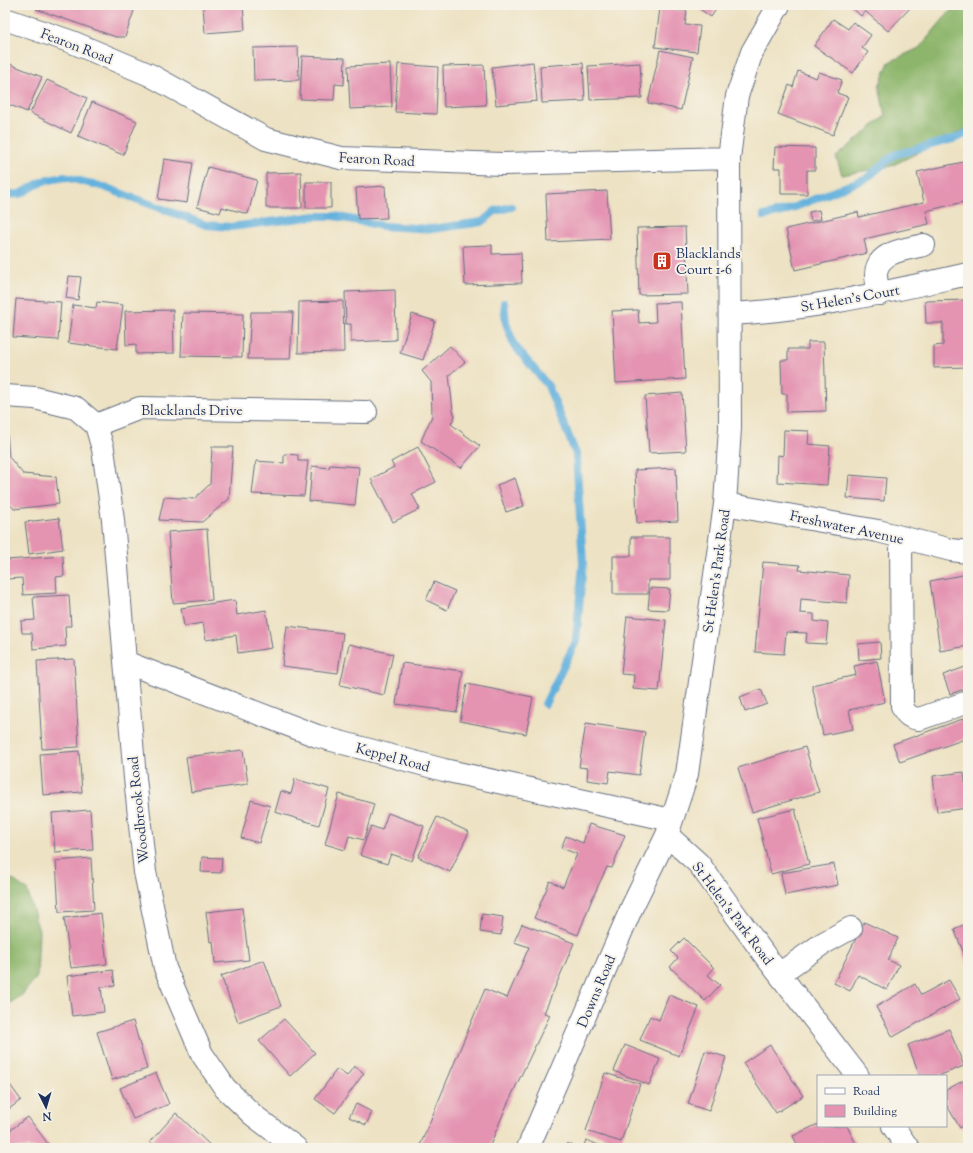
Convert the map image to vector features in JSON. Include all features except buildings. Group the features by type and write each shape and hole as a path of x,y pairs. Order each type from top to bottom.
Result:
{"street":[{"name":"St Helen's Park Road","path":"779,5 752,52 737,96 729,158 730,428 725,504 687,774 669,828 700,864 779,974 857,1075"},
{"name":"Fearon Road","path":"5,19 72,42 150,75 266,139 341,158 502,164 729,158"},
{"path":"880,294 876,274 881,261 889,254 924,245"},
{"name":"St Helen's Court","path":"730,314 768,312 880,294 968,274"},
{"path":"5,396 35,398 76,408 96,425"},
{"name":"Blacklands Drive","path":"96,425 140,408 366,412"},
{"name":"Woodbrook Road","path":"96,425 103,449 113,520 145,872 165,968 202,1054 225,1088 253,1115 296,1148"},
{"name":"Freshwater Avenue","path":"725,504 902,537 951,550 968,552"},
{"path":"902,537 902,706 905,713 912,718 919,719 965,703"},
{"name":"Keppel Road","path":"125,662 317,736 669,828"},
{"name":"Downs Road","path":"528,1148 632,907 669,828"},
{"path":"779,974 822,944 851,928"},
{"path":"894,1127 908,1148"}],"green space":[{"path":"968,5 968,128 891,166 842,175 836,157 885,116 879,86 889,62 919,48 950,11"},
{"path":"5,874 27,890 39,931 37,977 21,996 7,1005 5,1005"}],"waterway":[{"path":"764,216 785,211 867,178 894,155 953,139 968,133"},
{"path":"5,195 20,194 43,181 65,177 104,187 206,225 231,227 316,216 334,216 383,226 432,229 482,222 495,211 511,207"},
{"path":"504,303 506,323 514,345 548,386 576,454 583,563 576,641 545,704"}],"place":[{"name":"Blacklands Court 1-6","path":"662,261"}]}
